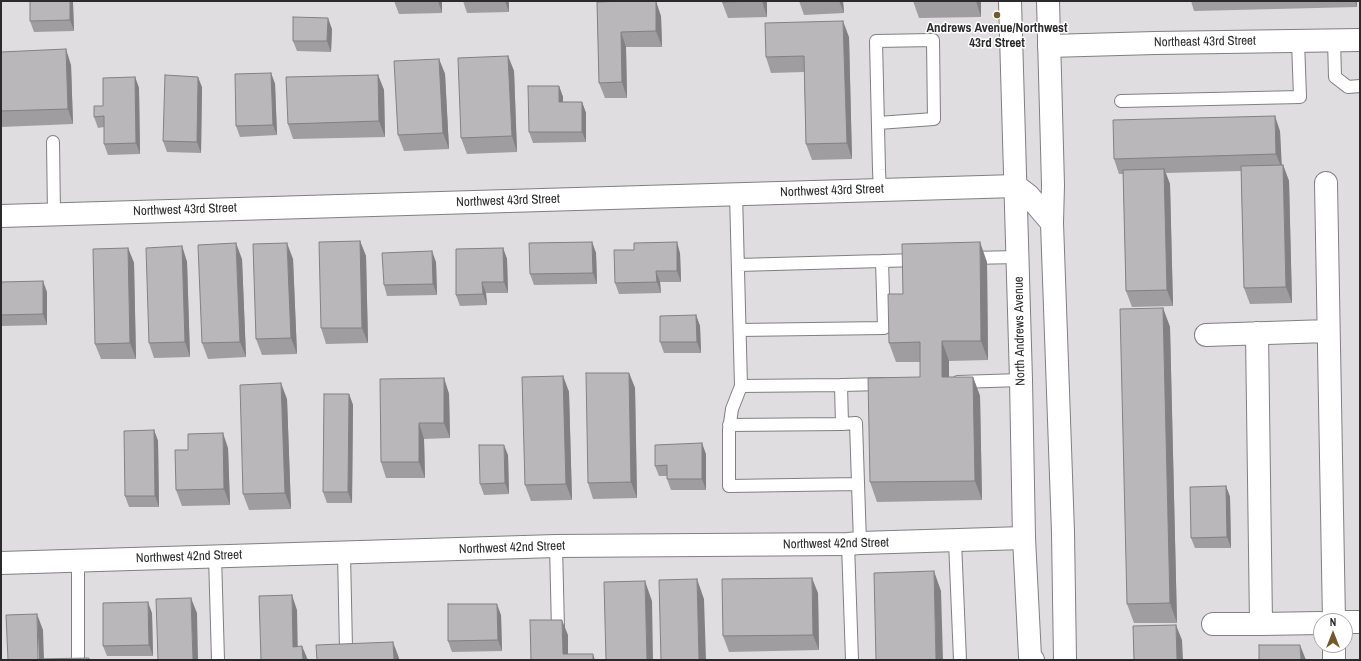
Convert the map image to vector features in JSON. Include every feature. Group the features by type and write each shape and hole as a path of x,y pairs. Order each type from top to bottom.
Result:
{"street":[{"name":"North Andrews Avenue","path":"1010,1 1018,257 1024,538 1030,657 1033,660"},
{"path":"1048,1 1053,177 1052,223 1065,660"},
{"name":"Northeast 43rd Street","path":"1049,46 1360,40"},
{"path":"1326,183 1334,613"},
{"name":"Northwest 43rd Street","path":"1,216 1016,186"},
{"path":"1016,186 1028,195 1052,223"},
{"path":"1206,335 1328,331"},
{"path":"1257,333 1261,624"},
{"name":"Northwest 42nd Street","path":"1,563 556,546 854,544 1024,538"},
{"path":"1213,624 1313,622"}],"lane":[{"path":"878,123 934,120 933,40 876,41 878,123 880,190"},
{"path":"1334,40 1335,77 1348,87 1360,86"},
{"path":"1121,100 1300,97 1298,41"},
{"path":"53,142 54,214"},
{"path":"736,194 741,386 732,409 729,425 729,486 858,484"},
{"path":"959,259 1018,257"},
{"path":"738,265 928,260"},
{"path":"740,330 884,328 882,261"},
{"path":"949,382 1021,380"},
{"path":"741,386 895,383"},
{"path":"842,385 842,424"},
{"path":"729,425 856,423 858,484 854,544 852,660"},
{"path":"955,541 960,660"},
{"path":"556,546 558,629"},
{"path":"344,553 346,649"},
{"path":"215,556 218,660"},
{"path":"78,561 78,660"}],"building":[{"path":"30,1 70,1 70,20 30,21"},
{"path":"656,1 656,31 621,32 622,82 599,83 597,2"},
{"path":"722,1 762,1 722,2"},
{"path":"293,17 328,18 327,41 293,41"},
{"path":"843,21 847,143 806,144 804,56 766,57 765,23"},
{"path":"66,49 68,109 1,111 1,52"},
{"path":"508,56 512,136 461,138 458,58"},
{"path":"439,59 443,133 398,135 394,61"},
{"path":"271,73 273,125 236,126 235,74"},
{"path":"165,75 198,77 197,142 163,141"},
{"path":"378,75 379,121 288,124 286,77"},
{"path":"135,77 136,143 104,144 104,116 94,117 94,106 103,106 103,78"},
{"path":"528,86 559,86 559,102 582,102 582,132 529,132"},
{"path":"1275,116 1276,154 1114,159 1113,120"},
{"path":"1283,165 1286,287 1244,288 1241,166"},
{"path":"1164,169 1167,290 1126,291 1123,170"},
{"path":"360,241 362,328 321,328 319,242"},
{"path":"592,242 593,273 530,274 529,243"},
{"path":"677,242 677,271 656,271 657,282 615,283 614,250 634,250 634,243"},
{"path":"980,242 981,341 942,341 942,377 973,377 975,481 870,482 868,378 920,377 920,342 889,343 888,294 903,294 902,244"},
{"path":"236,243 240,342 202,343 198,245"},
{"path":"287,243 291,338 256,339 253,244"},
{"path":"182,246 185,342 149,343 146,248"},
{"path":"128,248 130,343 95,344 93,249"},
{"path":"503,248 504,282 482,282 483,294 456,295 456,249"},
{"path":"432,251 433,284 384,285 382,253"},
{"path":"43,281 43,314 1,315 1,282"},
{"path":"1163,308 1170,603 1127,604 1120,309"},
{"path":"696,315 697,342 660,342 660,316"},
{"path":"586,373 629,373 631,482 588,483"},
{"path":"563,376 566,484 525,485 522,377"},
{"path":"444,378 444,423 419,423 419,462 381,462 380,379"},
{"path":"281,383 285,493 243,494 240,385"},
{"path":"324,394 349,394 348,492 323,492"},
{"path":"154,430 155,496 125,496 124,431"},
{"path":"223,433 224,489 176,490 175,450 188,450 188,434"},
{"path":"702,443 702,479 667,479 667,465 655,466 655,445"},
{"path":"479,445 504,445 505,483 480,484"},
{"path":"1226,486 1227,537 1191,538 1190,487"},
{"path":"934,571 936,660 876,660 874,573"},
{"path":"812,578 813,635 723,636 722,579"},
{"path":"697,579 699,660 661,660 659,580"},
{"path":"645,581 647,660 606,660 604,582"},
{"path":"292,595 293,647 302,646 303,660 261,660 259,596"},
{"path":"191,598 193,660 158,660 156,599"},
{"path":"148,602 149,645 103,646 103,603"},
{"path":"448,604 497,604 498,640 448,641"},
{"path":"37,614 38,659 89,658 89,660 8,660 6,615"},
{"path":"530,620 562,620 563,654 593,654 593,660 531,660"},
{"path":"1176,625 1177,660 1134,660 1133,626"},
{"path":"393,642 394,660 317,660 316,645"},
{"path":"1259,645 1300,645 1301,660 1259,660"}],"place":[{"name":"Andrews Avenue/Northwest 43rd Street","path":"997,15"}]}
